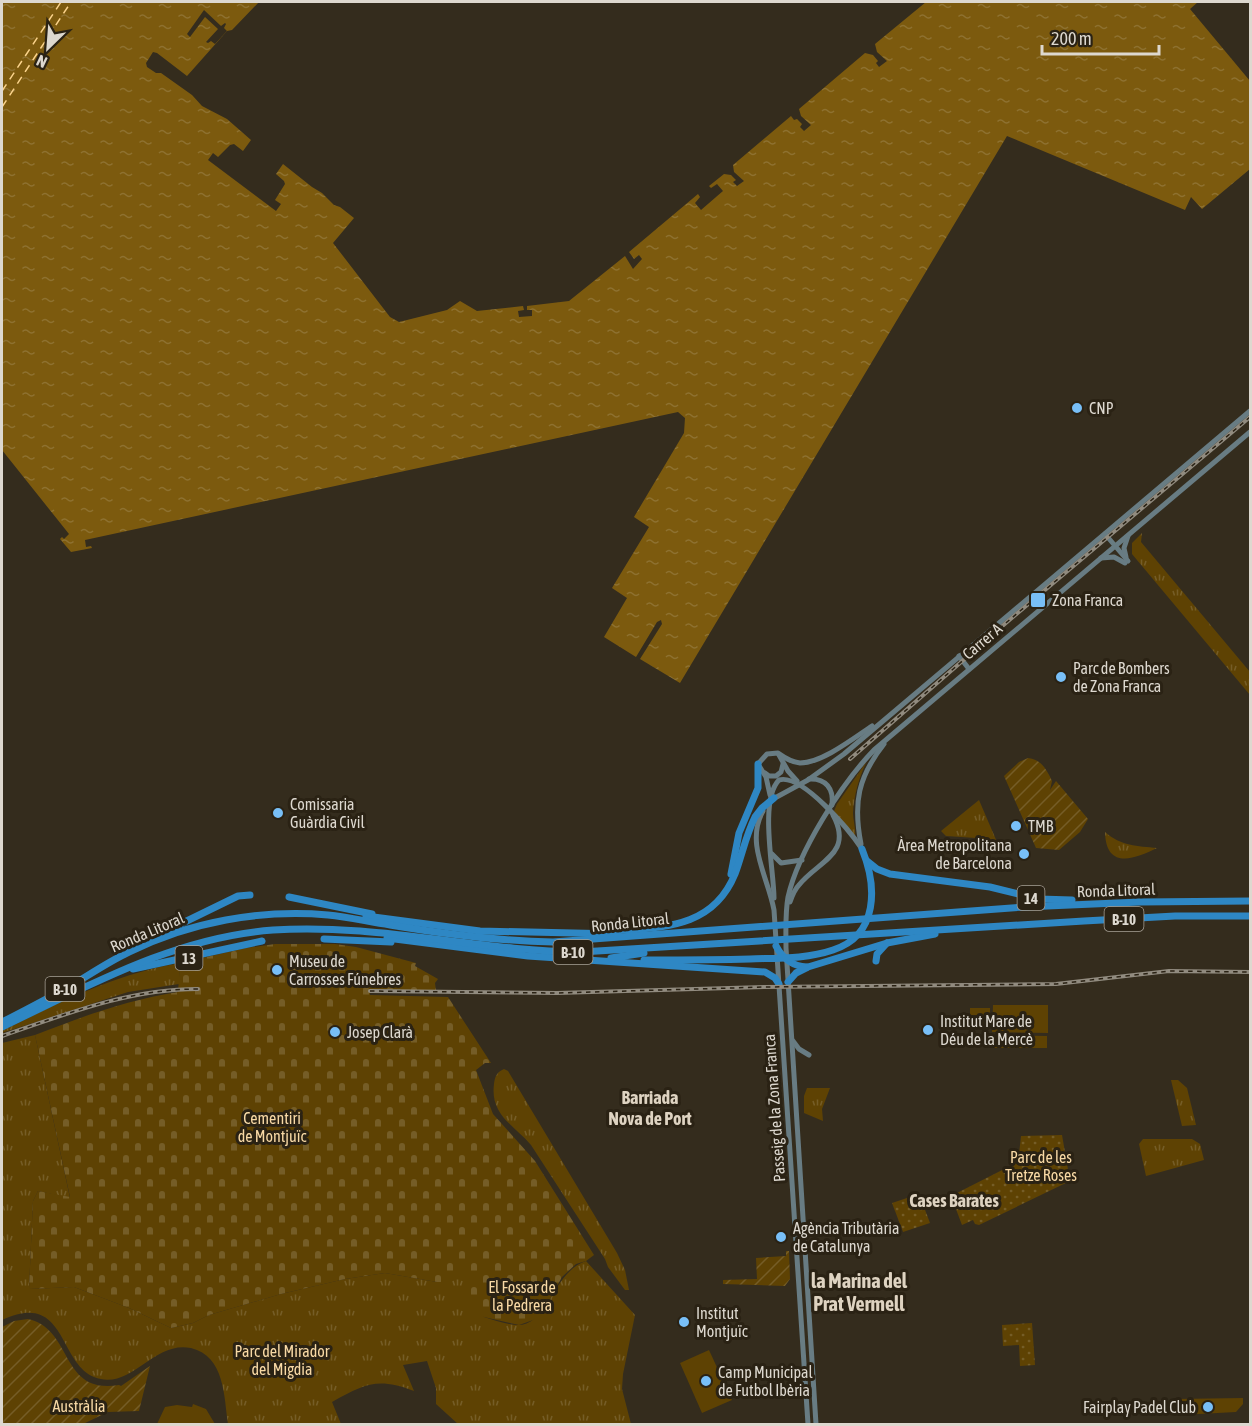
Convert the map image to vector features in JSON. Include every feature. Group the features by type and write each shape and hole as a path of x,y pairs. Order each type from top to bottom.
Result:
{"highway":[{"path":"727,891 739,833 758,788 758,764"},
{"path":"584,933 661,926 689,921 709,911 727,891 758,812 774,798"},
{"path":"608,960 800,956 841,947 861,930 867,921 872,904 872,883 862,849"},
{"name":"14","path":"867,860 885,873 990,887 1039,899 1140,902"},
{"path":"127,953 165,931 238,896 250,895"},
{"path":"289,897 420,926"},
{"name":"Ronda Litoral","path":"2,1022 127,953 182,930 248,916 287,913 339,916 506,940 553,942 1024,907 1140,902 1251,901"},
{"path":"287,913 336,912 420,926"},
{"name":"Ronda Litoral","path":"456,945 598,952 997,926 1164,917 1251,916"},
{"path":"788,982 796,973 808,967 886,943 924,935 997,926"},
{"name":"Ronda Litoral","path":"2,1027 116,973 184,947 248,933 319,929 431,941"},
{"path":"448,931 659,933"},
{"path":"324,939 431,941 528,956 765,972 775,978 779,984"},
{"name":"13","path":"116,973 262,941"},
{"path":"876,961 886,943"},
{"path":"596,959 691,946"},
{"path":"776,946 781,956 787,960 799,966 808,967"}],"main road":[{"name":"Carrer A","path":"774,798 808,780 844,754 1251,411"},
{"name":"Carrer A","path":"786,912 790,888 802,860 830,807 867,757 1251,432"},
{"path":"1105,534 1126,561"},
{"path":"1126,561 1125,548 1128,535"},
{"path":"1100,559 1114,557 1126,561"},
{"path":"959,656 969,669"},
{"path":"783,764 781,772 776,776 769,776 758,764 767,754 778,753 796,762 815,759 865,731 903,704"},
{"path":"862,849 857,811 863,777 868,765 895,731"},
{"path":"778,753 783,764 805,790"},
{"path":"764,771 770,790 770,850 774,910"},
{"path":"771,806 775,786 780,780 788,779 830,807 862,849"},
{"path":"786,912 797,887 826,862 836,848 838,839 838,826 830,807 833,795 828,784 821,780 808,780"},
{"name":"Passeig de la Zona Franca","path":"754,823 756,850 774,910 808,1425"},
{"path":"770,850 775,859 781,863 802,860"},
{"name":"Passeig de la Zona Franca","path":"786,912 788,982 816,1425"},
{"path":"792,1040 799,1049 809,1055"},
{"path":"800,1291 807,1290"}],"green space":[{"path":"1142,533 1141,542 1250,672 1250,695 1132,554 1132,543"},
{"path":"1028,758 1037,760 1046,769 1052,781 1050,790 1056,781 1088,819 1080,832 1059,850 1036,848 1004,776 1019,762"},
{"path":"867,761 854,800 855,836 834,811"},
{"path":"979,800 997,842 996,845 976,845 976,838 946,836 941,831"},
{"path":"1105,832 1123,843 1157,848 1139,856 1122,858 1110,852"},
{"name":"Cementiri de Montjuïc","path":"275,944 335,944 356,947 416,963 415,966 438,979 435,983 436,991 370,989 370,995 448,997 491,1063 485,1063 476,1070 493,1114 535,1161 594,1255 576,1264 562,1277 544,1310 536,1319 519,1325 484,1317 468,1298 469,1264 450,1282 385,1273 345,1279 281,1294 171,1328 129,1308 74,1287 29,1289 33,1201 38,1191 70,1197 35,1035 106,1009 178,992 180,963"},
{"path":"180,963 179,984 128,992 2,1033 88,990 133,974"},
{"path":"993,1005 1048,1005 1048,1033 992,1032"},
{"path":"970,1008 990,1008 990,1029 970,1028"},
{"name":"Parc del Mirador del Migdia","path":"35,1035 70,1198 38,1191 33,1201 29,1289 74,1287 129,1308 171,1328 281,1294 345,1279 385,1273 437,1282 469,1263 484,1317 516,1325 527,1323 536,1317 544,1309 565,1276 586,1261 635,1315 622,1389 631,1424 458,1424 436,1404 436,1388 427,1361 403,1365 414,1391 390,1384 372,1385 332,1402 341,1424 228,1424 221,1379 211,1359 202,1352 191,1348 165,1351 119,1378 107,1380 94,1377 82,1369 50,1321 38,1314 23,1313 2,1320 2,1043"},
{"path":"994,1035 1047,1036 1047,1048 994,1048"},
{"path":"504,1069 508,1071 617,1253 625,1270 629,1290 625,1290 608,1267 531,1145 499,1112 494,1095 494,1084 497,1075"},
{"path":"1171,1080 1178,1080 1187,1088 1196,1125 1182,1126"},
{"path":"807,1088 830,1088 822,1109 823,1121 804,1113 804,1096"},
{"name":"Parc de les Tretze Roses","path":"1062,1135 1070,1181 979,1225 973,1220 962,1225 951,1196 1016,1163 1014,1156 1019,1154 1021,1136"},
{"path":"1143,1139 1192,1139 1200,1144 1204,1160 1146,1176 1139,1144"},
{"path":"919,1194 930,1223 903,1232 892,1203"},
{"path":"786,1251 789,1251 790,1279 785,1286 723,1284 723,1280 757,1279 756,1258 786,1256"},
{"name":"Austràlia","path":"28,1319 43,1325 53,1335 76,1371 86,1380 100,1385 121,1386 150,1366 139,1411 108,1412 83,1424 2,1424 2,1327 14,1321"},
{"path":"1032,1323 1035,1365 1020,1366 1019,1345 1003,1346 1002,1325"},
{"name":"Camp Municipal de Futbol Ibèria","path":"709,1350 732,1400 702,1413 680,1363"},
{"name":"Fairplay Padel Club","path":"1243,1398 1243,1404 1236,1412 1181,1415 1176,1411 1175,1399"},
{"path":"193,1404 206,1409 215,1424 157,1424 165,1407 177,1405 192,1407"}],"water":[{"path":"2,2 259,2 232,30 227,31 187,76 153,52 146,63 147,67 156,73 161,73 192,95 202,106 227,119 251,140 243,151 234,144 230,145 218,157 213,153 208,160 276,211 281,204 275,200 285,184 276,174 283,164 354,218 333,243 390,317 399,322 447,310 460,301 477,311 523,306 524,310 518,311 519,317 532,316 532,310 527,310 527,306 569,301 625,256 633,269 642,259 639,255 634,259 629,252 698,194 700,197 695,203 701,210 723,191 717,184 711,188 709,186 724,174 731,175 736,180 733,182 737,186 744,181 734,172 733,165 791,116 802,124 800,127 804,131 811,125 801,116 799,109 865,53 873,55 879,67 887,61 877,52 875,44 926,2 1198,2 1190,9 1250,81 1250,169 1202,209 1191,197 1185,210 1007,136 680,683 640,659 662,624 661,620 657,622 636,657 604,637 627,598 612,588 649,527 634,517 684,433 685,418 678,412 85,540 86,547 91,546 92,548 71,552 60,539 62,537 64,539 69,534 2,450"}],"pier":[{"path":"204,10 221,26 226,24 224,28 227,31 215,44 211,41 206,42 218,29 205,17 190,37 187,34"}],"ferry route":[{"path":"2,91 61,2"},
{"path":"2,107 71,2"}],"railway":[{"path":"850,759 1007,622 1250,417"},
{"path":"370,991 557,993 765,987 1056,984 1169,971 1250,972"},
{"path":"2,1036 74,1011 123,998 147,993 198,989"}],"place":[{"name":"CNP","path":"1077,408"},
{"name":"Zona Franca","path":"1038,600"},
{"name":"Parc de Bombers de Zona Franca","path":"1061,677"},
{"name":"Comissaria Guàrdia Civil","path":"278,813"},
{"name":"TMB","path":"1016,826"},
{"name":"Àrea Metropolitana de Barcelona","path":"1024,854"},
{"name":"Museu de Carrosses Fúnebres","path":"277,970"},
{"name":"Institut Mare de Déu de la Mercè","path":"928,1030"},
{"name":"Josep Clarà","path":"335,1032"},
{"name":"Agència Tributària de Catalunya","path":"781,1237"},
{"name":"Institut Montjuïc","path":"684,1322"},
{"name":"Camp Municipal de Futbol Ibèria","path":"706,1381"},
{"name":"Fairplay Padel Club","path":"1208,1407"}],"district":[{"name":"Barriada Nova de Port","path":"650,1107"},
{"name":"Cases Barates","path":"954,1200"},
{"name":"la Marina del Prat Vermell","path":"859,1292"}],"park label":[{"name":"El Fossar de la Pedrera","path":"522,1296"}]}
